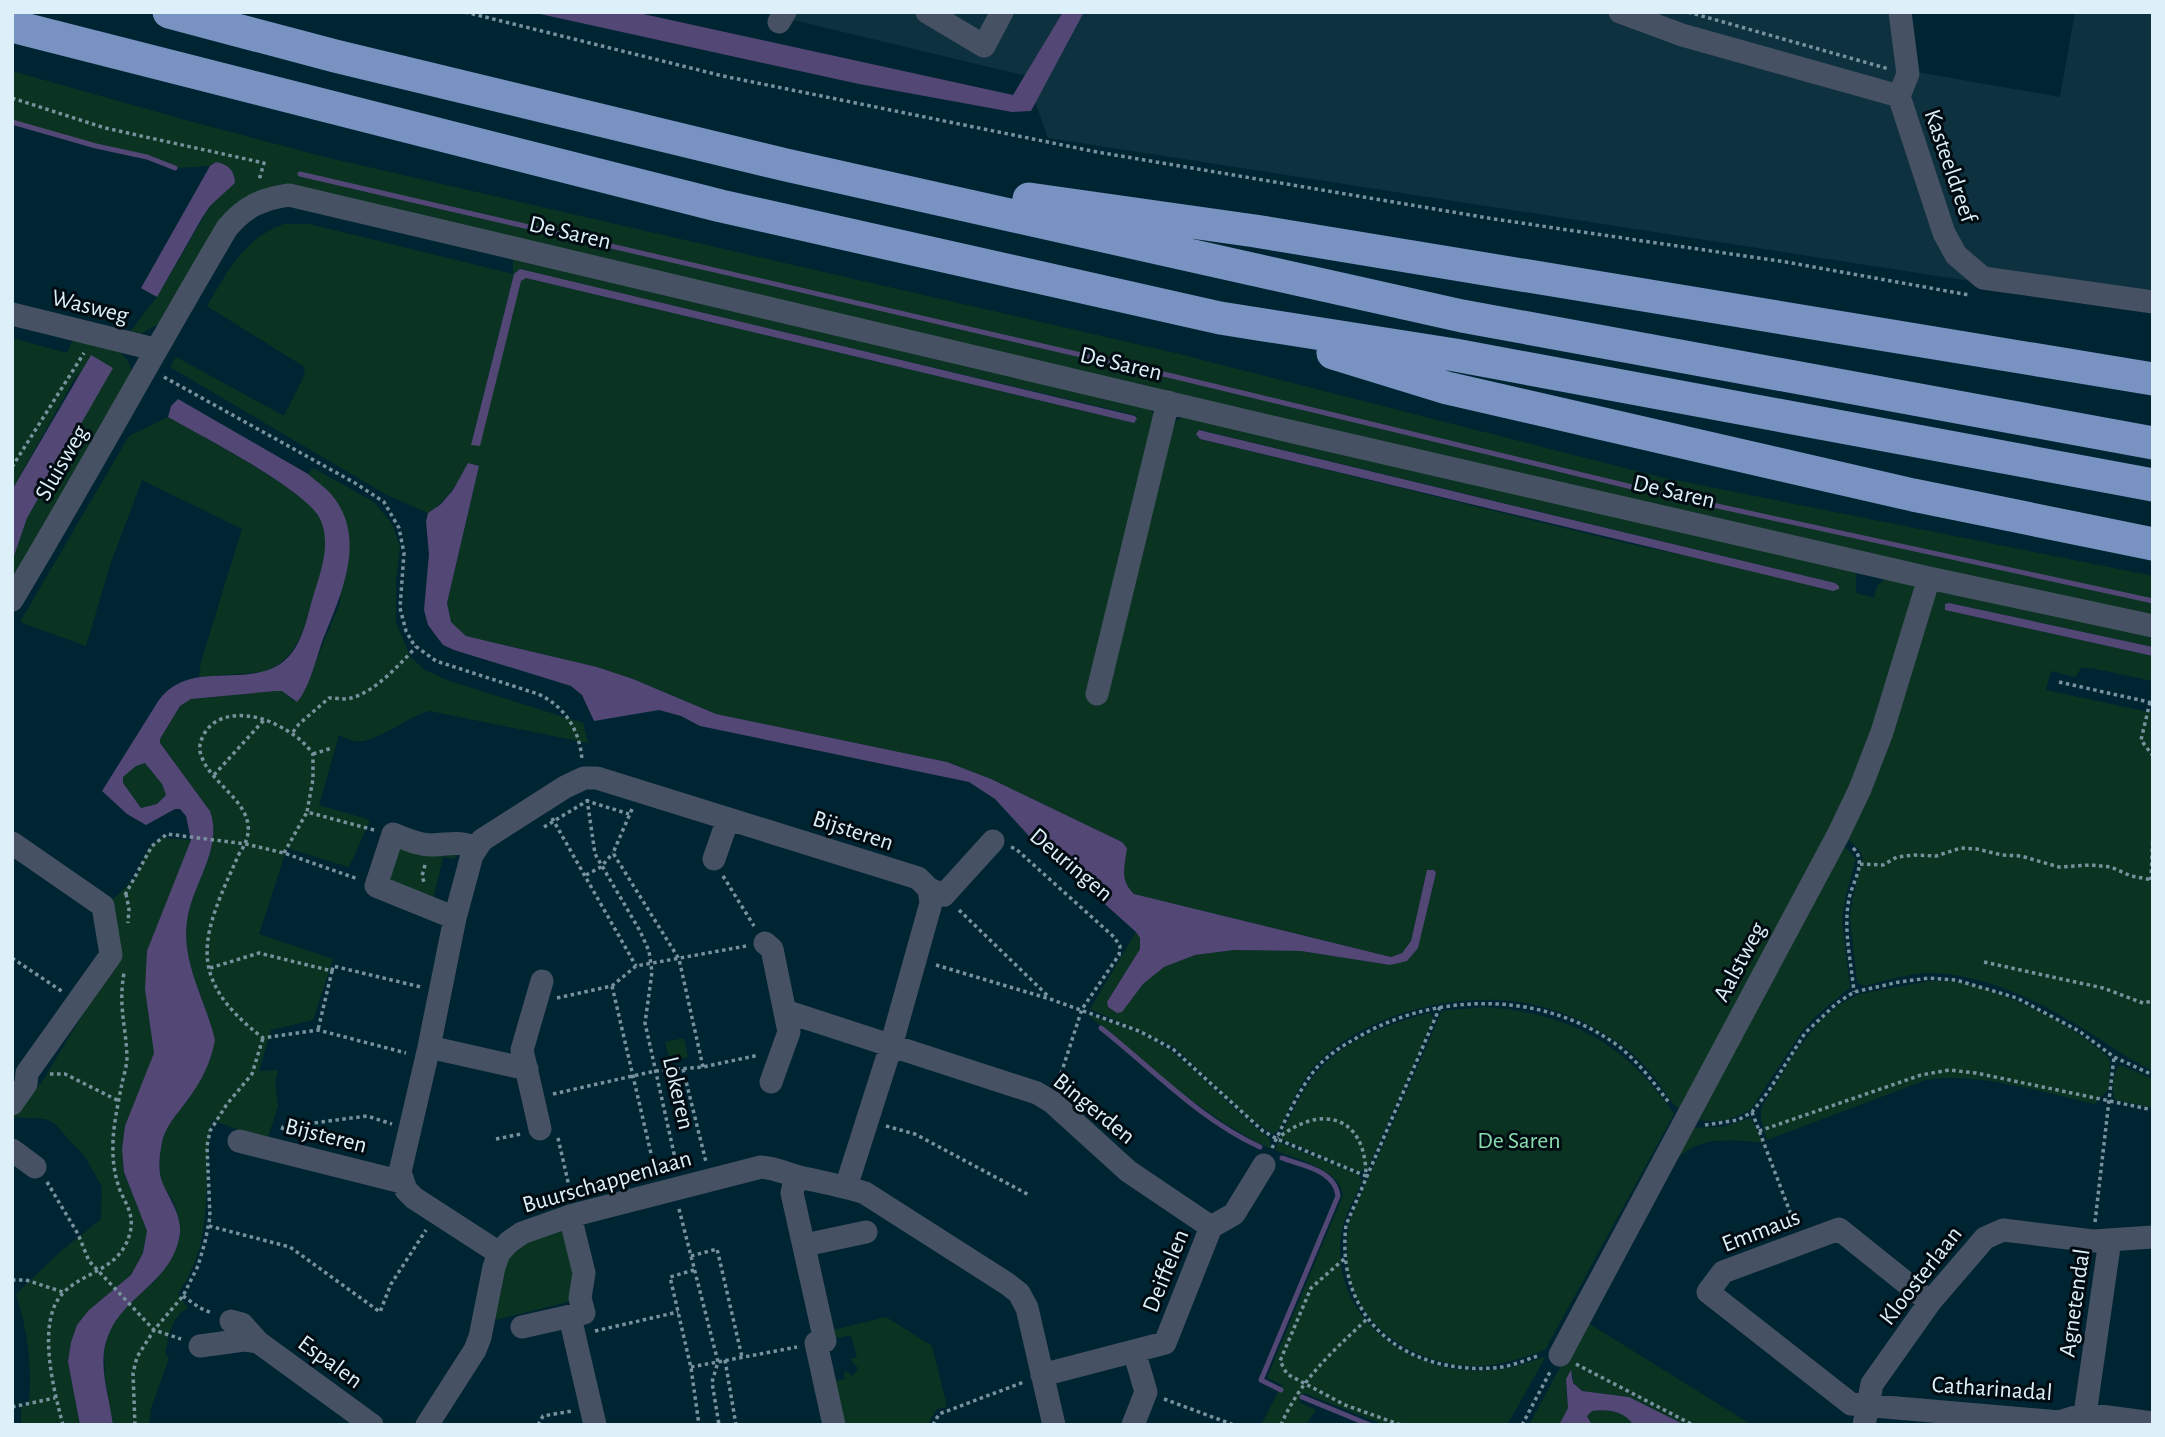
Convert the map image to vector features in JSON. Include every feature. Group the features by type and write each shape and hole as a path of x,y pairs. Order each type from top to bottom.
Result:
{"highway":[{"path":"169,12 335,57 786,165 1462,316 2153,443"},
{"path":"12,26 721,206 1220,318 1455,355 2153,485"},
{"path":"786,165 1255,231 2153,379"},
{"path":"1220,318 1447,388 1913,495 2153,544"}],"street":[{"path":"928,12 984,46 1002,12"},
{"path":"1620,12 1682,35 1899,96"},
{"name":"Kasteeldreef","path":"1900,12 1908,74 1899,96 1944,233 1956,255 1983,278 2153,302"},
{"name":"De Saren","path":"150,358 238,214 269,198 289,195 307,197 1168,402 1928,578 2153,626"},
{"name":"Wasweg","path":"12,314 94,336 150,358"},
{"name":"Sluisweg","path":"12,600 150,358"},
{"path":"1097,694 1168,402"},
{"name":"Aalstweg","path":"1560,1355 1838,835 1860,789 1882,732 1928,578"},
{"path":"427,1425 475,1350 499,1253 414,1198 402,1182 402,1159 428,1052 455,918 472,855 482,839 547,812 584,778"},
{"name":"Bijsteren","path":"584,778 597,778 918,878 937,892"},
{"path":"714,859 728,819"},
{"path":"455,918 376,886 393,834 416,843 431,845 456,841 476,847"},
{"name":"Deuringen","path":"937,892 993,841"},
{"path":"12,843 103,906 111,955 77,1002 19,1068 26,1084 12,1104"},
{"path":"846,1186 937,892"},
{"path":"765,943 772,949 789,1032 771,1082"},
{"path":"538,992 522,1050 540,1129"},
{"name":"Bingerden","path":"785,1011 1037,1093 1052,1101 1128,1171 1211,1227"},
{"path":"428,1052 527,1069"},
{"name":"Bijsteren","path":"239,1142 402,1182"},
{"path":"12,1150 35,1167"},
{"name":"Deiffelen","path":"1042,1375 1165,1343 1211,1227 1234,1214 1264,1165"},
{"name":"Buurschappenlaan","path":"499,1253 509,1241 523,1233 573,1215 761,1167 846,1186 866,1193 915,1223 1019,1293 1027,1308 1054,1425"},
{"path":"796,1176 792,1193 825,1341 816,1343 834,1425"},
{"path":"522,1327 572,1326 584,1313 580,1298 584,1273 573,1215"},
{"name":"Emmaus","path":"1866,1416 1708,1292 1723,1272 1839,1229 1930,1302"},
{"name":"Kloosterlaan","path":"1866,1416 1872,1384 1930,1302 1984,1238 2003,1230 2102,1240 2153,1237"},
{"path":"805,1245 866,1232"},
{"name":"Agnetendal","path":"2085,1414 2102,1240"},
{"name":"Espalen","path":"230,1321 242,1324 258,1342 372,1425"},
{"path":"572,1326 593,1416"},
{"name":"Espalen","path":"200,1346 244,1340 258,1342"},
{"path":"1133,1425 1146,1392 1134,1351"},
{"name":"Catharinadal","path":"1866,1416 2059,1423 2085,1414 2153,1423"}],"path":[{"path":"465,12 723,76 1097,152 1494,219 1786,262 1970,295"},
{"path":"1688,12 1908,74"},
{"path":"12,98 105,128 264,163 253,204"},
{"path":"12,467 94,336"},
{"path":"150,358 384,502 399,528 404,553 400,608 406,631 416,647 393,672 364,691 351,698 329,698 299,724 293,733"},
{"name":"Lokeren","path":"416,647 436,661 552,700 565,713 574,729 581,749 595,854 640,931 652,965 645,1023 677,1169 669,1191 677,1202 718,1362 712,1382 719,1425"},
{"path":"2059,682 2151,703 2141,740 2153,756"},
{"path":"284,853 307,812 314,765 313,754 293,733 265,719 235,715 216,720 206,729 200,743 201,753 214,775 241,806 248,831 246,844 239,854 210,922 207,941 210,968 219,995 230,1011 263,1038 318,1030 428,1052"},
{"path":"214,775 265,719"},
{"path":"313,754 332,748"},
{"path":"585,876 601,867 613,853 640,791"},
{"path":"547,812 587,801 630,814"},
{"path":"307,812 393,834"},
{"path":"543,828 547,812"},
{"path":"547,812 636,966"},
{"path":"1860,864 1883,865 1897,857 1936,856 1969,848 2021,856 2059,867 2111,867 2131,876 2152,880 2153,830"},
{"path":"103,906 117,901 125,894 152,846 167,834 177,833 284,853 376,886"},
{"path":"1838,835 1856,850 1861,859 1846,917 1854,992"},
{"name":"Deuringen","path":"993,841 1016,849 1114,937 1120,946 1119,955 1082,1009 1052,1101"},
{"path":"426,907 429,895 422,876 431,845"},
{"path":"613,853 679,959 703,1068"},
{"path":"538,992 612,986 636,966 765,943 714,859"},
{"path":"937,892 1050,999"},
{"path":"125,894 129,908 127,934"},
{"path":"210,968 259,953 332,971"},
{"path":"12,958 77,1002"},
{"path":"915,959 1082,1009 1139,1031 1173,1049 1246,1118 1276,1139 1366,1176"},
{"path":"1984,962 2103,988 2143,1003 2153,1001"},
{"path":"318,1030 333,965 441,992"},
{"path":"63,1425 49,1365 48,1340 52,1311 64,1292 121,1254 130,1233 130,1208 115,1175 113,1153 118,1101 127,1059 120,996 124,972"},
{"path":"1276,1139 1309,1079 1335,1051 1409,1014 1440,1007 1511,1005 1562,1016 1590,1028 1617,1045 1639,1064 1676,1112 1686,1120 1704,1125 1721,1125 1752,1112 1768,1092 1805,1033 1827,1011 1854,992 1929,978 1983,986 2017,998 2079,1031 2114,1057 2153,1075"},
{"path":"612,986 633,1076 669,1191"},
{"path":"1440,1007 1346,1225 1344,1259 1349,1285 1367,1319 1390,1341 1413,1354 1443,1364 1497,1368 1548,1352 1560,1355 1693,1425"},
{"path":"135,1425 133,1373 137,1357 154,1330 183,1296 198,1266 208,1225 210,1181 207,1146 210,1131 252,1074 263,1038"},
{"path":"534,1099 633,1076 703,1068 783,1050"},
{"path":"2102,1240 2105,1138 2114,1057"},
{"path":"19,1068 65,1074 118,1101"},
{"path":"684,1069 710,1180"},
{"path":"1759,1131 1921,1075 1948,1070 1976,1073 2153,1110"},
{"path":"1752,1112 1802,1243"},
{"path":"276,1151 283,1127 367,1116 411,1129"},
{"path":"1276,1139 1305,1120 1337,1119 1347,1125 1363,1148 1366,1176"},
{"path":"867,1120 915,1134 1029,1195"},
{"path":"496,1139 555,1127 573,1215"},
{"path":"35,1167 51,1186 78,1234 89,1261 154,1330 200,1346"},
{"path":"208,1225 290,1247 380,1312 391,1284 437,1213"},
{"path":"691,1256 717,1249 742,1357"},
{"path":"1344,1259 1311,1288 1280,1361 1287,1374 1345,1405 1401,1425"},
{"path":"695,1270 670,1277 691,1367 699,1425"},
{"path":"12,1280 26,1280 64,1292"},
{"path":"183,1296 200,1308 230,1321"},
{"path":"572,1326 678,1312"},
{"path":"1281,1425 1303,1382 1367,1319"},
{"path":"691,1367 816,1343"},
{"path":"1522,1425 1560,1355"},
{"path":"725,1360 736,1425"},
{"path":"933,1425 939,1414 1042,1375"},
{"path":"1146,1392 1234,1425"},
{"path":"12,1406 56,1397"},
{"path":"537,1425 543,1416 593,1416"}],"shaded area":[{"path":"531,12 634,12 1013,95 1063,12 1084,12 1031,111 1012,112 859,84"},
{"path":"760,12 1894,12 1900,69 2060,97 2075,12 2153,12 2153,306 2047,293 1048,138 1026,76"},
{"path":"216,162 230,169 235,183 210,206 157,297 141,288 210,166"},
{"path":"520,269 1135,416 1137,419 1134,423 526,278 521,281 480,446 471,445 514,274"},
{"path":"91,355 113,368 27,518 12,562 12,490"},
{"path":"178,399 308,474 332,495 344,516 349,534 349,552 347,571 336,608 309,682 297,702 282,691 191,699 180,706 160,739 160,743 210,811 213,824 211,850 191,902 186,932 194,978 215,1040 202,1078 168,1127 161,1148 160,1175 180,1224 179,1239 173,1256 163,1270 129,1305 109,1333 104,1351 104,1369 113,1425 80,1425 68,1362 77,1325 89,1310 131,1275 143,1253 147,1231 124,1172 122,1150 125,1126 154,1053 145,989 147,951 191,840 186,816 180,809 175,809 146,825 127,814 102,791 157,703 169,690 182,682 197,678 260,672 275,667 289,656 303,631 325,552 324,531 313,509 253,465 168,417 171,406","holes":["145,763 162,784 166,795 157,804 141,808 123,783 123,777 136,766"]},
{"path":"1199,430 1835,583 1839,589 1833,591 1200,439 1196,434"},
{"path":"468,463 479,466 447,603 451,622 466,636 597,667 716,714 947,762 991,779 1122,842 1127,848 1124,867 1126,883 1134,894 1391,957 1402,953 1411,941 1427,870 1434,870 1436,873 1418,948 1407,961 1390,965 1301,951 1234,950 1195,955 1164,967 1143,984 1122,1012 1117,1013 1108,1007 1107,1002 1140,949 1140,938 1029,836 995,799 969,782 700,726 681,716 659,710 594,721 582,695 571,686 443,645 428,625 424,610 429,554 426,522 428,513 441,504 453,490"},
{"path":"1945,604 2153,647 2153,656 1945,610"},
{"path":"1571,1370 1573,1383 1582,1391 1629,1397 1685,1425 1633,1425 1621,1414 1604,1410 1592,1411 1587,1416 1592,1425 1559,1425 1568,1408 1566,1379"}],"green space":[{"path":"12,71 325,157 1175,353 1660,477 2153,576 2153,617 266,190 160,323 137,336 128,334 157,297 210,206 235,183 216,162 210,166 175,168 147,157 96,146 12,122"},
{"path":"284,224 309,224 513,274 513,255 1149,407 1155,416 1175,422 1184,416 1856,572 1856,593 1874,598 1877,586 1886,578 1919,587 1855,788 1681,1111 1633,1054 1592,1026 1553,1010 1526,1003 1461,1001 1409,1011 1383,1020 1337,1046 1312,1069 1278,1131 1273,1134 1247,1117 1175,1047 1090,1009 1136,932 1140,938 1140,949 1107,1002 1108,1007 1117,1013 1122,1011 1143,984 1164,967 1195,955 1234,950 1301,951 1390,965 1418,948 1436,873 1434,870 1427,871 1411,941 1402,953 1391,957 1134,894 1126,883 1124,867 1127,848 1122,842 991,779 947,762 716,714 597,667 466,636 451,622 447,603 479,466 468,463 451,491 428,513 387,495 170,367 176,357 284,416 305,374 303,366 207,306 238,257 270,230","holes":["520,270 1135,415 1137,419 1134,423 526,278 521,281 471,445 514,274","1200,430 1835,583 1839,586 1634,545 1200,439 1197,432"]},
{"path":"12,338 67,353 74,338 102,345 120,352 126,358 131,376 12,587 12,562 27,518 38,499 79,371 12,490"},
{"path":"168,417 277,481 314,510 322,522 325,554 304,627 295,646 282,662 263,672 199,677 201,662 242,529 142,480 110,565 86,646 20,622 129,436"},
{"path":"313,468 374,502 392,524 400,547 396,580 396,622 410,656 423,669 449,681 583,723 588,743 430,711 371,739 354,741 339,735 319,805 370,820 349,867 287,848 259,934 333,959 313,1020 271,1030 259,1071 278,1070 275,1083 278,1106 267,1140 212,1120 203,1231 190,1273 178,1293 188,1308 177,1317 171,1328 165,1354 169,1358 151,1408 149,1425 113,1425 105,1378 104,1354 108,1333 128,1304 154,1282 180,1237 174,1203 162,1183 159,1167 161,1145 168,1125 189,1099 215,1040 194,978 186,932 191,902 211,850 213,824 210,811 160,743 160,739 180,706 191,699 276,691 282,691 294,701 301,697 340,603 343,513 335,499 308,474"},
{"path":"1937,589 2153,633 2153,647 1945,604 1945,610 2153,656 2153,681 2081,668 2075,677 2051,671 2046,690 2153,713 2153,1071 2049,1009 1992,984 1933,973 1907,975 1864,986 1857,982 1850,918 1863,857 1858,848 1846,838"},
{"path":"145,763 162,784 166,795 157,804 141,808 123,783 123,777 136,766"},
{"path":"160,838 191,840 154,1037 154,1053 122,1150 124,1172 147,1231 143,1253 131,1275 77,1325 68,1362 80,1425 21,1425 21,1406 29,1405 30,1375 24,1322 16,1294 60,1252 101,1219 102,1187 86,1158 54,1123 45,1119 12,1117 42,1082 115,961 104,908 137,876 148,849"},
{"path":"398,846 457,850 455,859 443,857 432,904 386,885"},
{"path":"1844,846 1856,859 1842,919 1850,987 1802,1031 1751,1109 1724,1120 1694,1118"},
{"path":"1930,981 1976,986 2037,1010 2057,1021 2108,1057 2109,1088 2095,1104 2033,1089 1967,1078 1926,1080 1767,1140 1761,1120 1761,1108 1797,1050 1821,1020 1839,1005 1859,994"},
{"name":"De Saren","path":"1485,1007 1544,1016 1593,1036 1616,1051 1636,1069 1674,1114 1545,1350 1500,1364 1472,1366 1429,1358 1390,1337 1374,1323 1361,1306 1352,1286 1347,1246 1349,1222 1442,1011"},
{"path":"1429,1013 1434,1018 1368,1168 1359,1172 1280,1138 1309,1082 1333,1057 1372,1033"},
{"path":"1087,1014 1120,1025 1163,1045 1270,1139 1271,1149 1198,1105"},
{"path":"684,1038 688,1057 670,1061 665,1042"},
{"path":"2120,1065 2153,1079 2153,1108 2115,1100 2113,1081"},
{"path":"1751,1118 1763,1143 1723,1140 1703,1143 1682,1154 1661,1177 1689,1128 1722,1127"},
{"path":"1278,1142 1358,1174 1362,1181 1342,1229 1341,1266 1349,1294 1364,1318 1384,1338 1408,1354 1465,1370 1507,1368 1546,1356 1507,1425 1385,1425 1304,1393 1299,1402 1316,1410 1306,1425 1261,1425 1282,1385 1267,1378 1343,1195 1340,1186 1326,1172 1275,1150"},
{"path":"569,1225 587,1291 568,1302 486,1322 509,1249"},
{"path":"886,1317 932,1346 947,1407 937,1409 927,1425 839,1425 831,1382 845,1379 846,1371 853,1376 858,1368 850,1359 857,1357 851,1335 836,1338 830,1331"},
{"path":"1585,1321 1752,1425 1685,1425 1629,1397 1582,1391 1573,1383 1573,1373 1566,1387 1568,1408 1559,1425 1529,1425"},
{"path":"1604,1410 1625,1416 1633,1425 1592,1425 1587,1416 1592,1411"}],"waterway":[{"path":"12,122 96,146 147,157 175,168"},
{"path":"300,174 1172,376 1653,492 2153,601"},
{"path":"1101,1028 1197,1108 1238,1136 1260,1147"},
{"path":"1281,1390 1261,1380 1338,1196 1331,1180 1317,1170 1282,1158"},
{"path":"1302,1397 1370,1425"}]}
